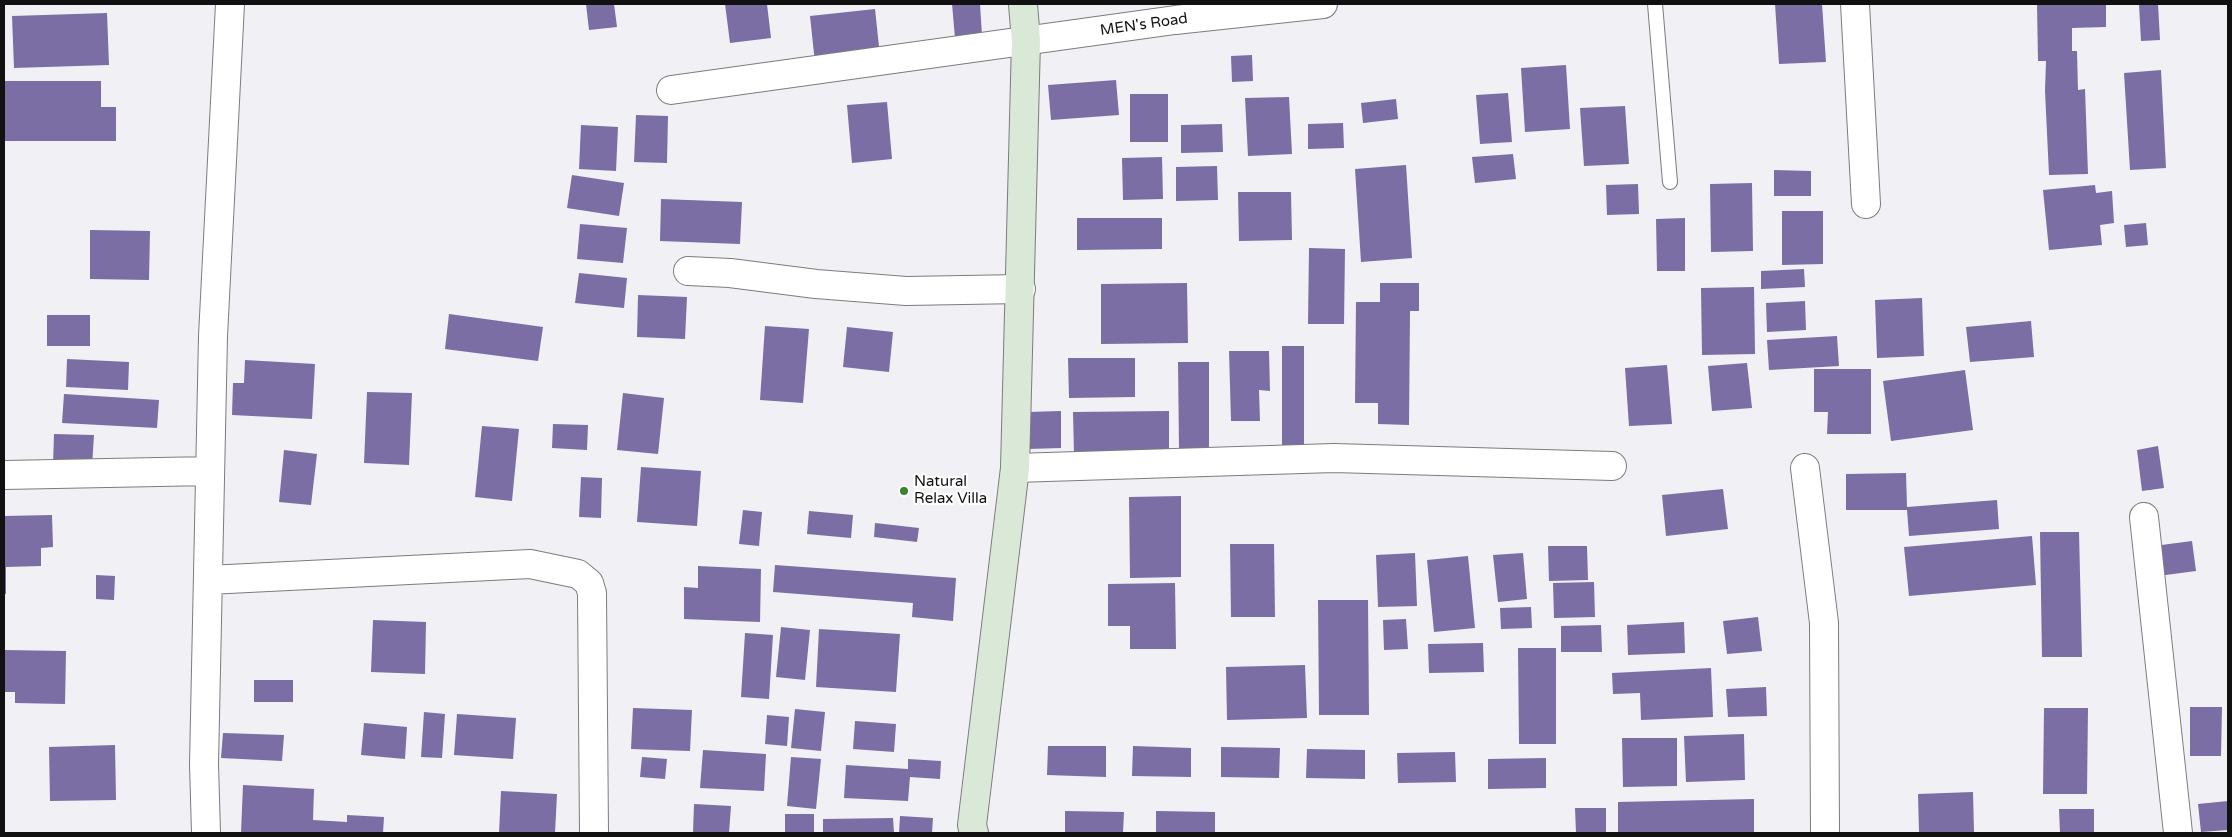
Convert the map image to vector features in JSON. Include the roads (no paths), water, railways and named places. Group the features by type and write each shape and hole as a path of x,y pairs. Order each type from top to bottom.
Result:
{"street":[{"path":"206,833 204,764 213,336 230,4"},
{"path":"974,833 972,825 1015,468 1026,41 1023,4"},
{"name":"MEN's Road","path":"671,90 1175,20 1322,4"},
{"path":"1855,4 1866,204"},
{"path":"688,271 906,291 1020,289"},
{"path":"1015,468 1334,458 1612,466"},
{"path":"1805,468 1824,623 1825,833"},
{"path":"4,475 210,471"},
{"path":"2144,517 2178,833"},
{"path":"208,580 530,564 578,574 589,583 592,593 594,833"}],"lane":[{"path":"1655,4 1670,182"}],"place":[{"name":"Natural Relax Villa","path":"904,491"}]}
